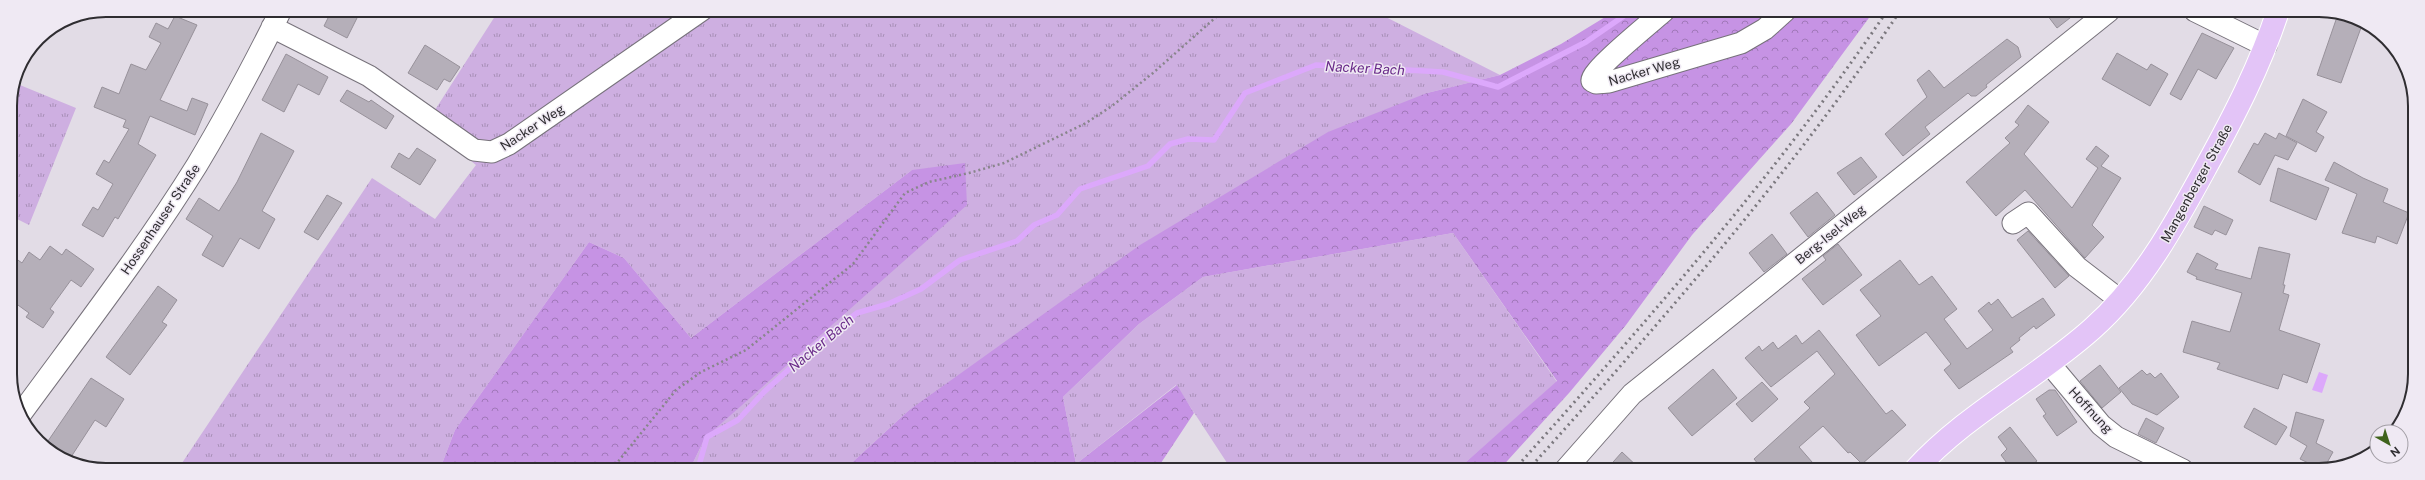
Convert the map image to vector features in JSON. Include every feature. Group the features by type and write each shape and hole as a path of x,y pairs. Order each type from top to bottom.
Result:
{"main road":[{"name":"Mangenberger Straße","path":"1923,463 1979,414 2049,363 2092,329 2120,300 2172,229 2247,90 2266,46 2276,17"}],"street":[{"name":"Nacker Weg","path":"277,19 369,76 466,145 474,150 488,152 501,149 525,135 692,17"},
{"name":"Nacker Weg","path":"1657,17 1603,63 1593,74 1592,81 1596,84 1609,82 1733,46 1765,29 1778,17"},
{"name":"Berg-Isel-Weg","path":"1571,463 1632,394 2101,17"},
{"path":"2207,17 2266,46"},
{"name":"Hossenhauser Straße","path":"24,409 150,236 183,187 232,104 277,19"},
{"path":"2013,223 2028,213 2077,267 2120,300"},
{"name":"Hoffnung","path":"2049,363 2102,425 2116,437 2169,463"}],"path":[{"path":"617,463 676,390 701,372 746,350 853,264 905,193 928,182 1004,163 1086,123 1112,106 1153,73 1216,17"}],"green space":[{"path":"495,17 1386,17 1500,75 1427,93 908,411 852,463 693,463 705,438 764,384 912,170 691,338 624,258 589,242 455,430 442,463 182,463 372,178 435,219 476,165 426,124"},
{"path":"1605,17 1870,17 1791,124 1692,235 1626,325 1569,393 1505,463 1465,463 1557,381 1453,233 1203,277 1139,324 1063,397 1076,463 852,463 908,411 1140,245 1328,132 1427,93 1500,75 1561,44"},
{"path":"20,85 76,108 29,225 17,219 17,106"},
{"path":"965,163 967,205 705,438 693,463 442,463 455,430 589,242 624,258 691,338 912,170"},
{"path":"1453,233 1557,382 1465,463 1227,463 1176,385 1076,463 1063,397 1139,324 1203,277"},
{"path":"1177,385 1194,413 1161,463 1077,463"}],"shaded area":[{"path":"2319,372 2328,375 2322,393 2312,390"}],"building":[{"path":"174,17 197,25 160,100 187,111 192,98 208,104 195,135 150,116 138,144 156,155 118,219 115,217 103,237 82,225 93,207 98,210 113,184 96,174 104,160 109,163 129,129 123,127 126,120 94,107 102,87 119,94 131,64 146,70 161,43 149,37 156,23 168,29"},
{"path":"328,17 358,17 347,38 324,26"},
{"path":"2049,17 2071,17 2057,28"},
{"path":"2336,19 2361,28 2341,83 2317,75"},
{"path":"2202,33 2234,48 2216,79 2198,69 2181,100 2170,94"},
{"path":"2007,39 2018,47 2021,57 1986,85 1987,87 1976,96 1971,96 1968,93 1925,127 1930,134 1903,156 1885,134 1927,97 1917,80 1929,70 1944,88"},
{"path":"425,45 460,67 450,82 444,79 437,90 408,73"},
{"path":"2117,53 2147,70 2151,64 2168,74 2150,106 2102,79"},
{"path":"286,54 328,77 319,95 298,84 284,112 262,100"},
{"path":"347,90 369,102 371,100 394,116 386,129 340,101"},
{"path":"2303,99 2327,112 2316,132 2324,137 2316,152 2286,136"},
{"path":"2028,105 2049,122 2024,154 2072,208 2098,168 2086,159 2096,146 2109,156 2101,166 2121,178 2092,225 2104,237 2085,258 2025,190 1996,216 1966,182 2010,143 2005,138 2019,125 2015,122"},
{"path":"261,133 294,151 262,211 275,219 259,249 240,238 223,267 202,255 213,236 186,219 199,198 219,211 237,182"},
{"path":"2265,133 2276,139 2279,133 2297,143 2288,160 2275,155 2260,185 2238,172 2254,143 2258,145"},
{"path":"417,148 436,160 420,185 391,167 399,153 409,159"},
{"path":"1861,157 1877,177 1854,195 1837,173"},
{"path":"2334,162 2363,178 2388,189 2383,202 2408,213 2397,244 2377,236 2375,243 2342,233 2357,194 2325,180"},
{"path":"2278,168 2329,188 2316,220 2270,201"},
{"path":"1817,192 1835,215 1808,237 1790,213"},
{"path":"327,195 342,203 318,240 304,232"},
{"path":"2204,206 2233,220 2226,235 2215,230 2212,235 2194,227"},
{"path":"2028,231 2069,276 2055,288 2017,240"},
{"path":"1772,234 1787,254 1764,272 1749,253"},
{"path":"1838,244 1862,275 1823,305 1802,279 1826,260 1823,256"},
{"path":"50,246 62,255 66,249 94,269 81,287 71,280 50,309 54,312 43,328 26,317 29,313 17,304 17,259 22,263 29,252 40,260"},
{"path":"2259,247 2290,254 2283,285 2285,285 2283,293 2289,295 2279,330 2320,344 2307,383 2283,374 2278,389 2217,369 2220,363 2183,352 2192,321 2230,332 2242,293 2196,279 2197,277 2187,272 2197,253 2218,264 2215,269 2251,279"},
{"path":"1900,260 1919,285 1932,276 1957,309 1944,319 1967,349 1993,330 1978,311 1989,302 1991,305 1998,299 2012,318 2043,298 2055,315 2036,329 2034,326 2019,338 2020,340 2010,348 2013,352 1959,389 1944,370 1951,364 1926,332 1879,366 1856,335 1881,316 1860,290"},
{"path":"158,286 177,300 162,322 167,325 130,375 106,357"},
{"path":"1819,330 1886,414 1892,410 1906,425 1863,463 1861,463 1850,452 1848,453 1823,426 1799,447 1813,463 1757,463 1754,459 1810,408 1804,402 1835,374 1817,351 1771,387 1745,358 1759,346 1762,351 1773,342 1778,349 1796,335 1802,344"},
{"path":"2100,365 2121,392 2102,408 2080,381"},
{"path":"1713,369 1737,398 1692,436 1668,408"},
{"path":"2142,370 2147,375 2150,373 2155,378 2161,373 2179,397 2157,415 2132,404 2119,388"},
{"path":"91,378 124,399 106,427 95,420 72,456 48,441"},
{"path":"1762,382 1778,399 1752,422 1736,404"},
{"path":"2049,390 2055,390 2077,422 2057,436 2043,416 2046,414 2036,399"},
{"path":"2254,408 2287,427 2276,445 2244,427"},
{"path":"2296,412 2324,420 2316,443 2333,452 2327,463 2308,463 2300,459 2307,446 2290,436"},
{"path":"2146,418 2164,428 2156,443 2138,434"},
{"path":"2010,427 2037,461 2034,463 2007,463 2001,455 2007,449 1998,437"},
{"path":"1622,452 1634,463 1612,463"}],"waterway":[{"name":"Nacker Bach","path":"700,463 707,437 738,420 764,392 819,342 857,313 888,304 921,289 960,260 1017,241 1034,225 1057,215 1080,189 1148,166 1170,144 1188,139 1214,140 1245,93 1316,65 1443,72 1498,87 1586,42 1622,17"}],"railway":[{"path":"1520,463 1661,303 1755,189 1845,72 1883,17"},
{"path":"1534,463 1675,303 1769,190 1858,72 1896,17"}]}
